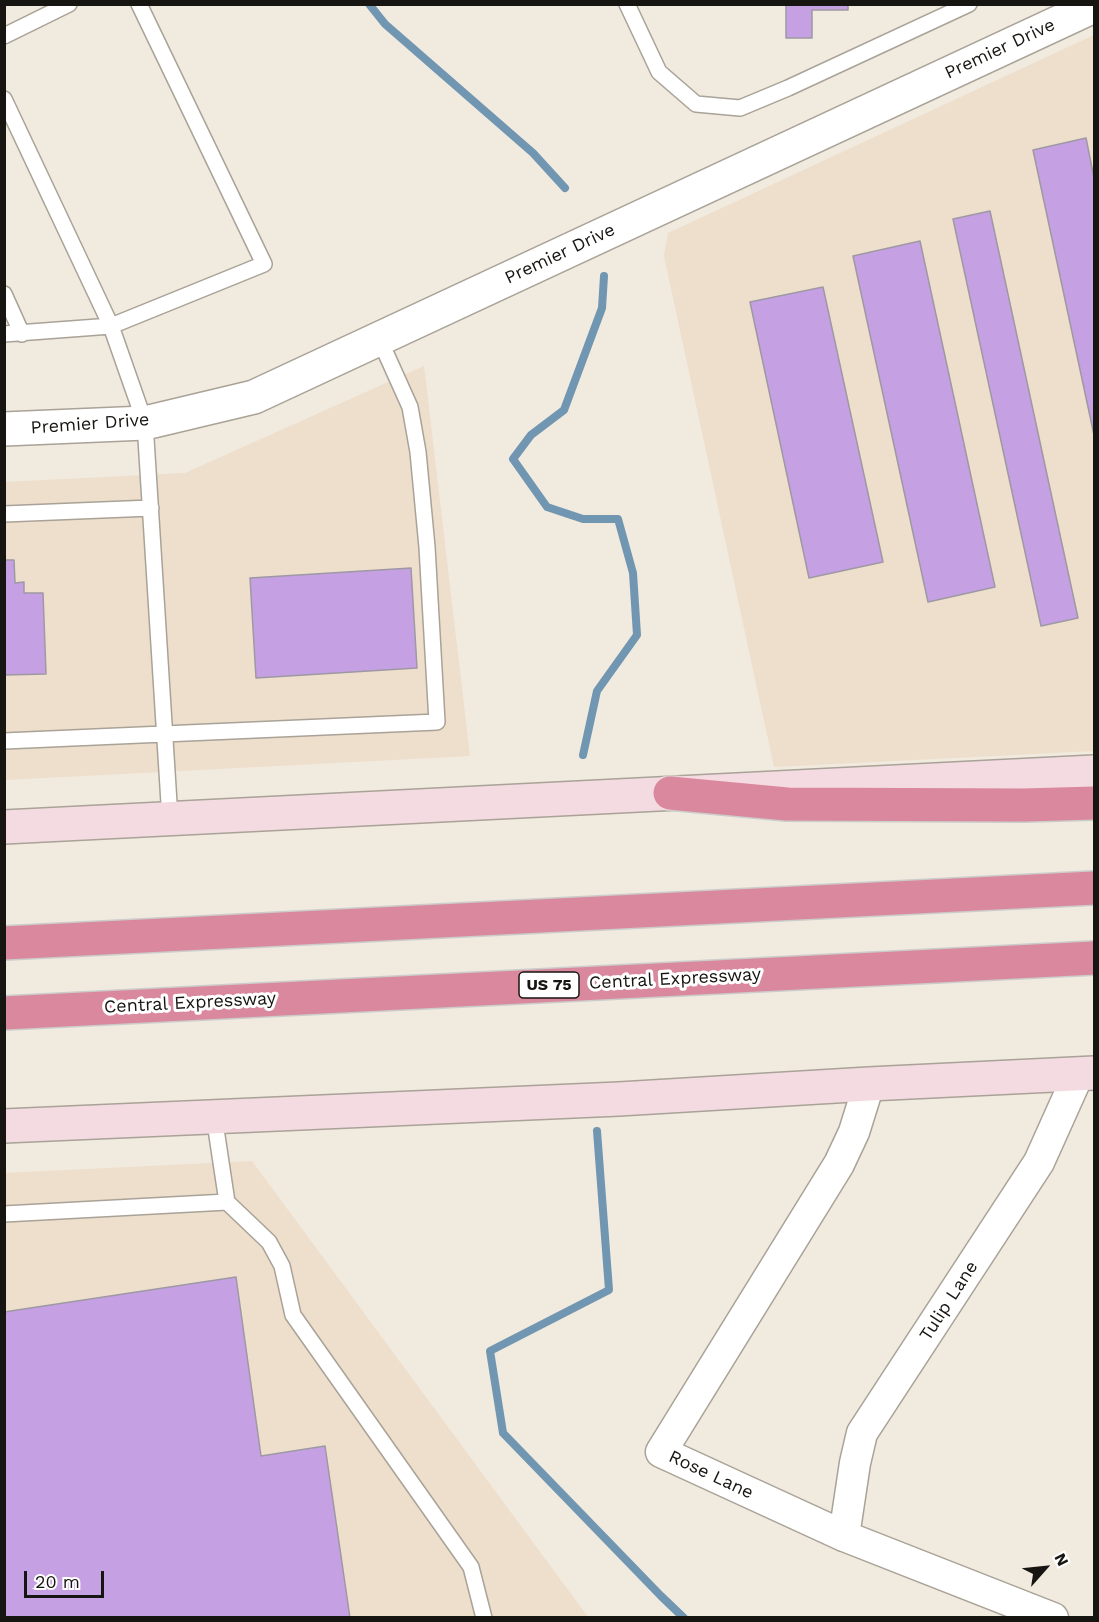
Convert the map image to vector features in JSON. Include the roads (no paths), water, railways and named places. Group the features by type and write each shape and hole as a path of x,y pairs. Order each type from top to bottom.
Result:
{"highway":[{"path":"670,793 788,804 1095,803"},
{"path":"4,943 1095,888"},
{"name":"Central Expressway","path":"4,1013 1095,958"}],"main road":[{"path":"4,827 1095,772"},
{"path":"4,1126 619,1099 1087,1073"}],"street":[{"name":"Premier Drive","path":"4,429 145,423 254,397 1095,6"},
{"name":"Tulip Lane","path":"844,1536 862,1433 1039,1162 1087,1073"},
{"name":"Rose Lane","path":"868,1084 854,1132 839,1164 661,1452 844,1536 1053,1617"}],"lane":[{"path":"4,36 69,4"},
{"path":"4,334 111,326 264,264 139,4"},
{"path":"627,4 659,72 696,104 740,108 969,4"},
{"path":"4,99 111,326 145,423 170,819"},
{"path":"4,294 22,334"},
{"path":"4,741 437,722 427,547 418,452 410,407 380,338"},
{"path":"4,514 151,508"},
{"path":"214,1116 226,1202 269,1242 282,1266 293,1315 471,1567 484,1617"},
{"path":"4,1214 226,1202"}],"waterway":[{"path":"369,4 385,24 533,153 565,188"},
{"path":"583,755 597,691 637,635 633,573 618,519 583,519 547,507 513,459 531,435 564,410 602,308 604,276"},
{"path":"597,1131 609,1290 490,1351 503,1433 684,1618"}]}
